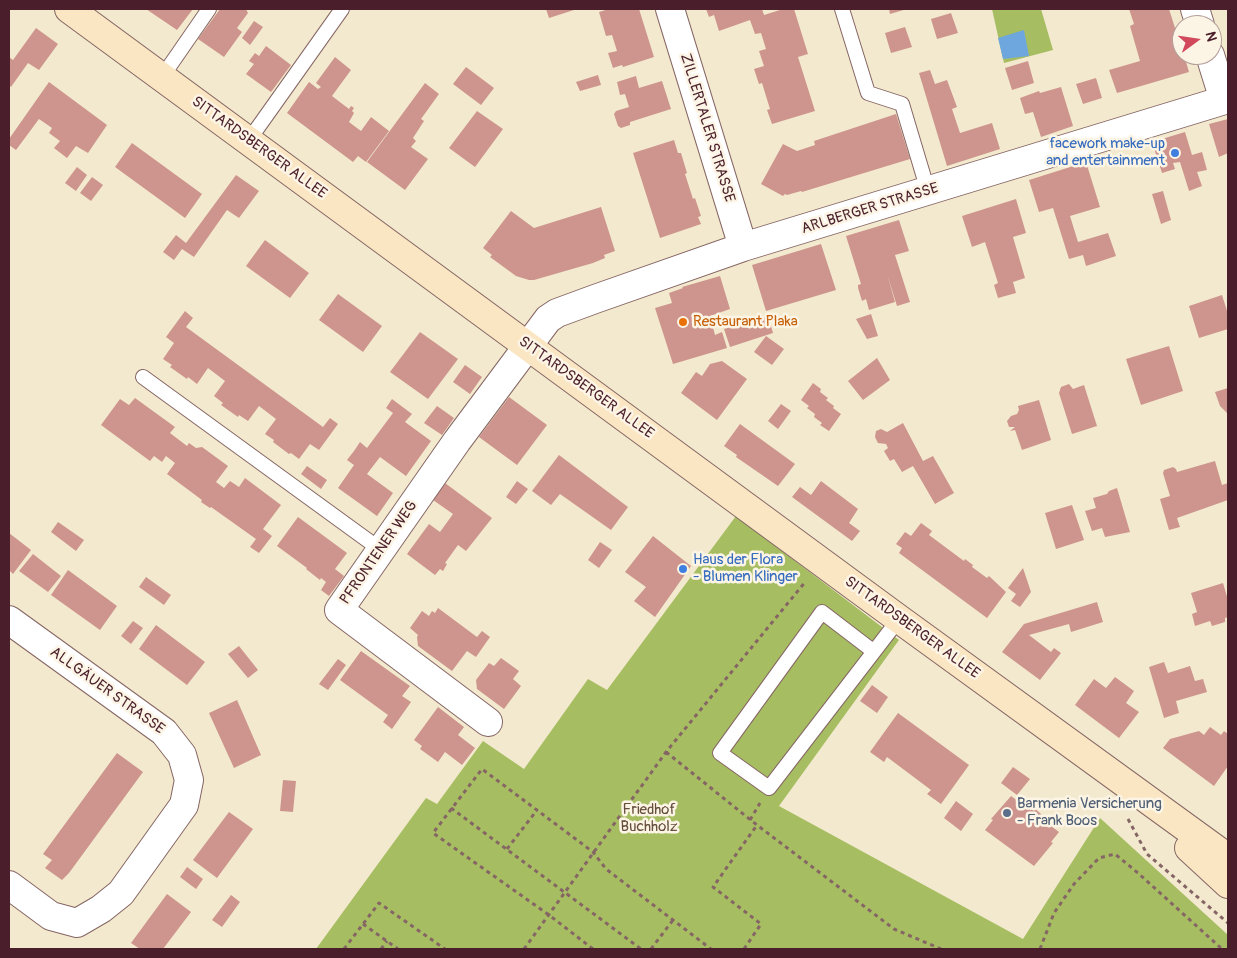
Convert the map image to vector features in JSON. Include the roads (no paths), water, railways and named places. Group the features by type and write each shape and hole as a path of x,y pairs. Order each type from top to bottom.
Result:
{"main road":[{"name":"SITTARDSBERGER ALLEE","path":"69,9 899,619 1228,858"},
{"name":"SITTARDSBERGER ALLEE","path":"1102,767 1228,884"}],"street":[{"name":"ZILLERTALER STRASSE","path":"670,9 744,247"},
{"path":"1214,65 1226,100"},
{"name":"ARLBERGER STRASSE","path":"528,345 548,319 557,313 744,247 1226,100"},
{"name":"PFRONTENER WEG","path":"488,722 339,610 528,345"},
{"name":"ALLGÄUER STRASSE","path":"9,620 164,732 182,754 189,780 184,805 121,893 101,909 77,923 51,916 9,886"}],"lane":[{"path":"162,77 209,9"},
{"path":"249,140 342,9"},
{"path":"842,9 868,93 902,104 928,191"},
{"path":"142,377 381,550"},
{"path":"873,651 822,612 720,753 769,788 899,619"}],"water":[{"path":"1024,30 1029,56 1003,59 998,38"}],"place":[{"name":"facework make-up and entertainment","path":"1175,153"},
{"name":"Restaurant Plaka","path":"683,322"},
{"name":"Haus der Flora - Blumen Klinger","path":"683,569"},
{"name":"Barmenia Versicherung - Frank Boos","path":"1007,813"}],"park label":[{"name":"Friedhof Buchholz","path":"649,818"}]}
